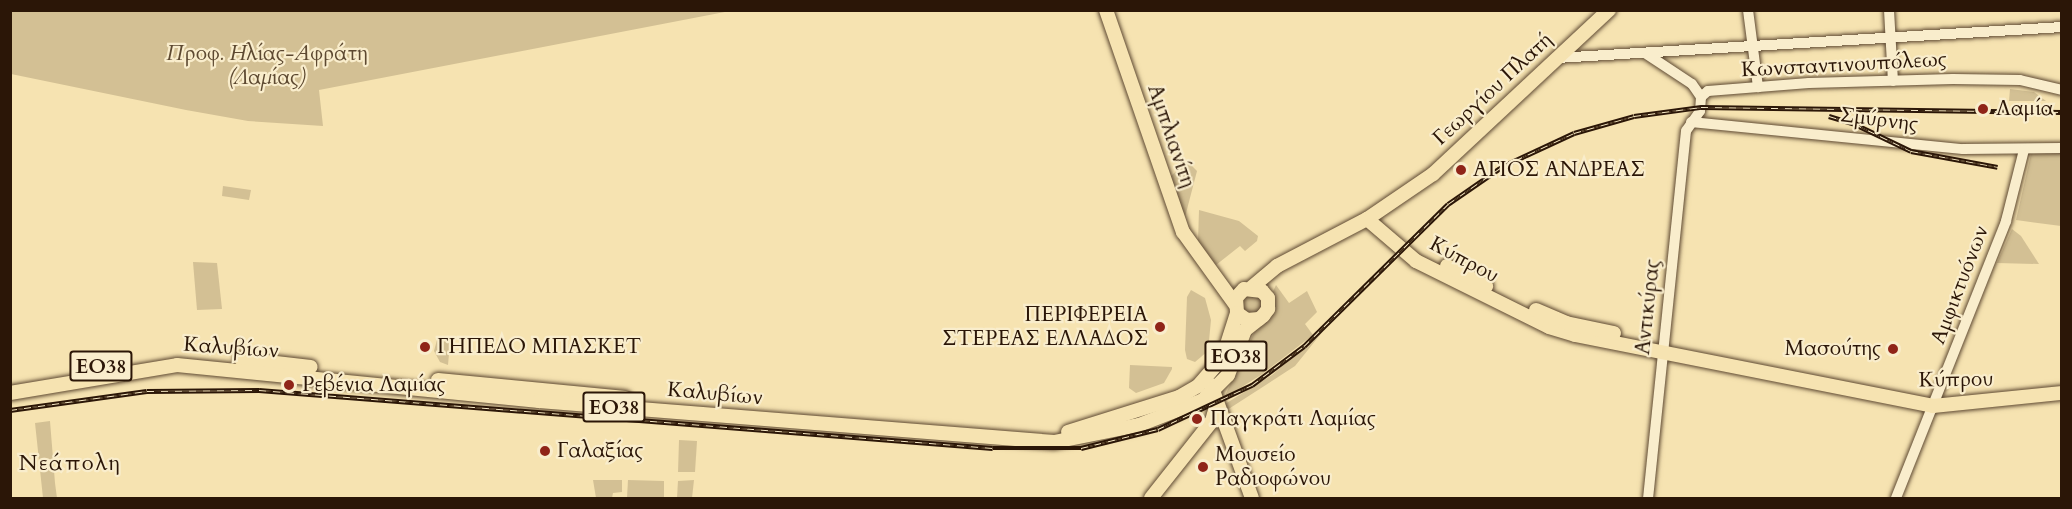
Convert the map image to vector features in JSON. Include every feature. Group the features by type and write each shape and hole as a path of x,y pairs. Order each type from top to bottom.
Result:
{"main road":[{"name":"Αμπλιανίτη","path":"1106,10 1176,215 1189,244 1209,268 1236,308"},
{"name":"Γεωργίου Πλατή","path":"1249,287 1277,266 1293,261 1369,221 1433,174 1609,10"},
{"name":"Κύπρου","path":"1369,221 1406,251 1442,274 1563,332 1664,348 1935,402 2061,393"},
{"name":"Γεωργίου Πλατή","path":"1267,296 1271,280 1293,261"},
{"name":"Αμπλιανίτη","path":"1209,268 1249,287"},
{"path":"1249,287 1267,296"},
{"name":"ΕΟ38","path":"1249,287 1237,295 1236,308 1247,320 1259,319 1268,309 1267,296"},
{"name":"Καλυβίων","path":"10,385 133,361 184,356 1048,434 1083,429 1179,397 1213,371 1226,353 1236,308"},
{"name":"Καλυβίων","path":"10,393 177,364 539,401 1041,442 1089,437 1218,405 1245,330 1259,319"},
{"path":"1213,371 1218,405 1252,498"},
{"name":"Κύπρου","path":"1935,402 2061,386"},
{"path":"1151,498 1212,421 1218,405"},
{"path":"1186,430 1196,441"}],"street":[{"path":"1748,10 1758,87"},
{"path":"1889,10 1893,81"},
{"path":"1557,58 2061,27"},
{"path":"1645,53 1692,84 1701,97"},
{"name":"Κωνσταντινουπόλεως","path":"1701,97 1708,92 1758,87 1893,81 1999,79 2061,90"},
{"name":"Αντικύρας","path":"1648,498 1686,131 1700,111 1701,97"},
{"name":"Σμύρνης","path":"1691,122 1942,147 2024,150 2061,148"},
{"name":"Αμφικτυόνων","path":"1896,498 2006,221 2024,150"}],"green space":[{"name":"Προφ. Ηλίας-Αφράτη (Λαμίας)","path":"10,11 730,11 319,90 323,126 248,121 11,74"},
{"path":"2010,89 2034,92 2046,101 2009,101"},
{"path":"2061,152 2061,226 2016,220 2031,154"},
{"path":"1187,161 1197,171 1185,217 1170,177"},
{"path":"223,186 251,190 249,200 222,196"},
{"path":"1199,210 1239,221 1258,236 1257,241 1245,251 1240,246 1216,265 1198,241"},
{"path":"2012,229 2021,236 2039,264 1997,263"},
{"path":"193,262 217,263 222,309 197,310"},
{"path":"1276,285 1289,303 1307,291 1317,312 1305,324 1313,335 1261,375 1224,398"},
{"path":"1191,290 1205,298 1211,320 1208,351 1195,362 1187,359 1185,350 1187,297"},
{"path":"1254,292 1264,303 1259,313 1244,313 1241,299"},
{"path":"1324,330 1295,366 1227,410 1225,404 1272,375"},
{"path":"437,340 450,342 448,365 440,362 434,351"},
{"path":"1130,365 1172,367 1172,369 1164,383 1136,393 1129,388"},
{"path":"50,421 57,498 43,498 35,423"},
{"path":"679,440 697,441 695,472 678,472"},
{"path":"593,480 622,480 622,492 613,493 612,498 596,498"},
{"path":"628,480 664,481 664,498 627,498"},
{"path":"694,480 692,498 677,498 678,481"}],"railway":[{"path":"10,410 147,391 259,390 993,448 1081,448 1158,429 1252,385 1304,346 1448,204 1503,166 1574,133 1634,116 1701,107 2062,112"},
{"path":"1829,116 1855,124 1911,151 1998,167"}],"place":[{"name":"Λαμία","path":"1983,109"},
{"name":"ΑΓΙΟΣ ΑΝΔΡΕΑΣ","path":"1461,170"},
{"name":"ΠΕΡΙΦΕΡΕΙΑ ΣΤΕΡΕΑΣ ΕΛΛΑΔΟΣ","path":"1160,327"},
{"name":"ΓΗΠΕΔΟ ΜΠΑΣΚΕΤ","path":"425,347"},
{"name":"Μασούτης","path":"1893,349"},
{"name":"Ρεβένια Λαμίας","path":"289,385"},
{"name":"Παγκράτι Λαμίας","path":"1197,419"},
{"name":"Γαλαξίας","path":"545,451"},
{"name":"Μουσείο Ραδιοφώνου","path":"1203,467"}],"district":[{"name":"Νεάπολη","path":"70,464"}]}
